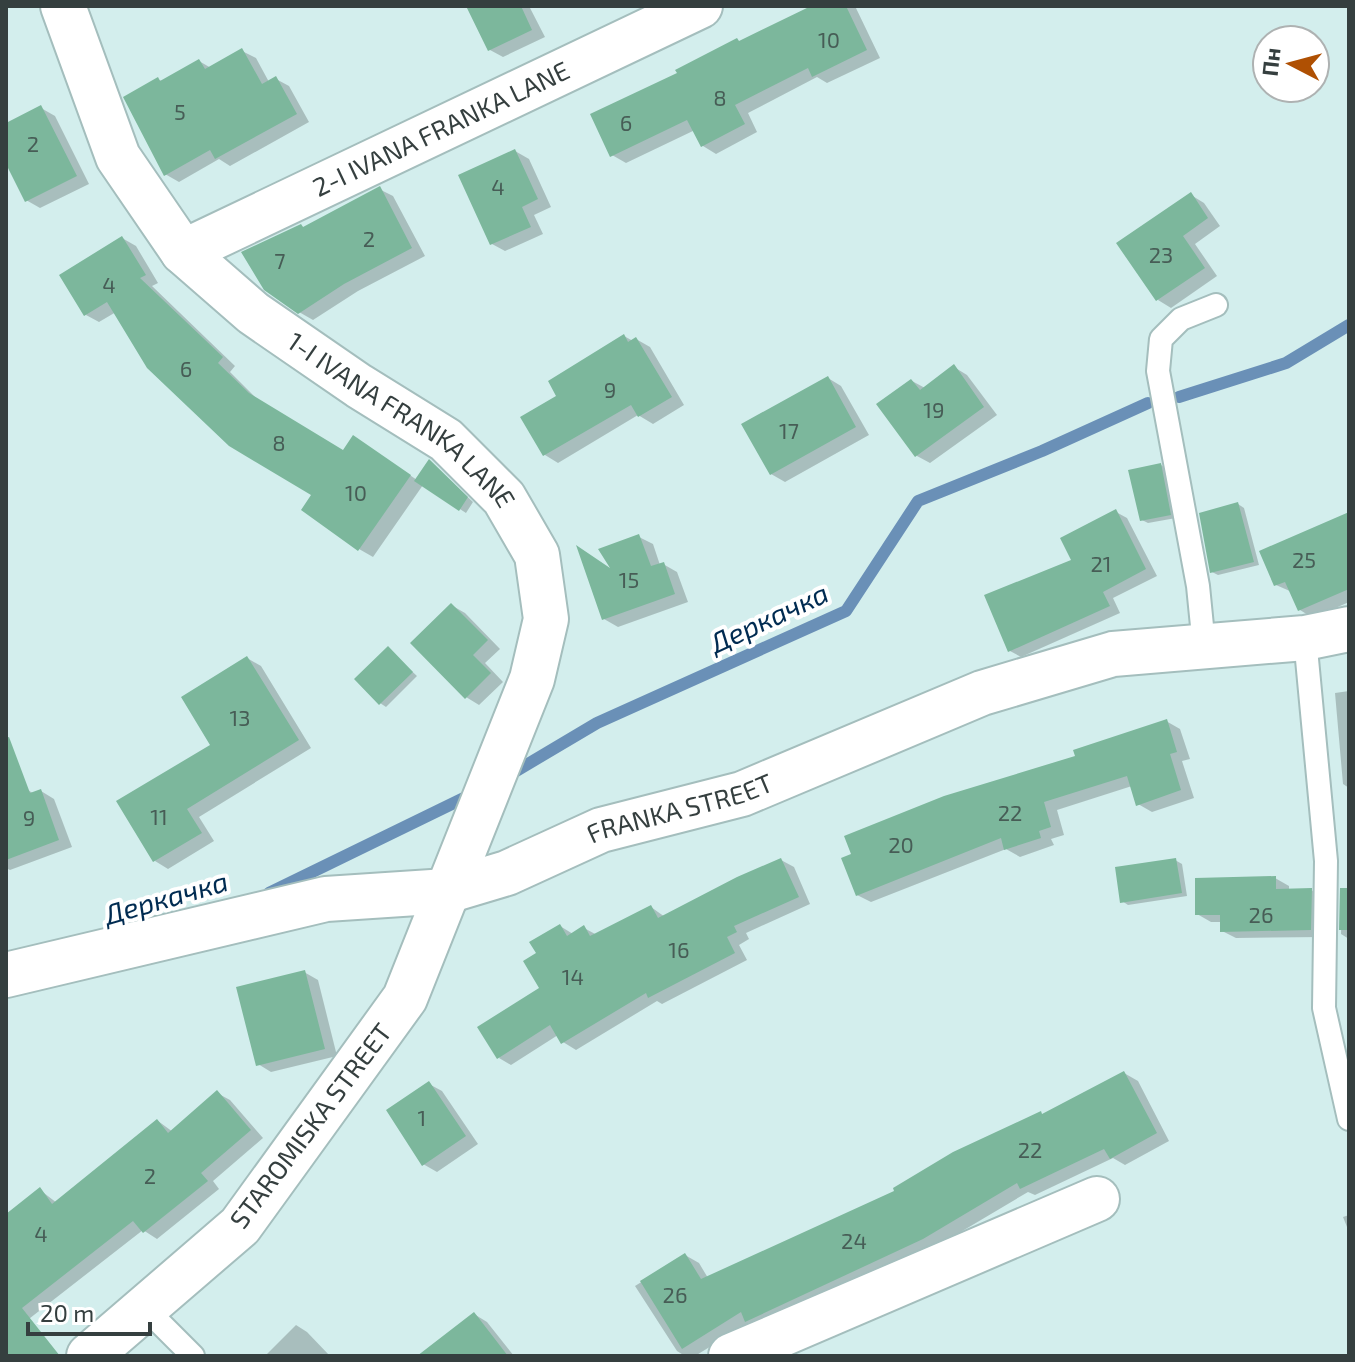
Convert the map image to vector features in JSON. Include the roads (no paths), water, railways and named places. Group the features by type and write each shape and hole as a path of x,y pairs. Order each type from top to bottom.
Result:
{"street":[{"name":"1-I IVANA FRANKA LANE","path":"63,6 118,157 183,252 253,313 359,386 446,440 504,498 537,555 546,619 532,679 447,891"},
{"name":"2-I IVANA FRANKA LANE","path":"183,252 700,6"},
{"name":"FRANKA STREET","path":"6,975 326,899 447,891 507,873 601,830 742,794 982,693 1113,654 1305,638 1349,629"},
{"name":"STAROMISKA STREET","path":"89,1356 240,1226 405,998 447,891"},
{"path":"731,1356 1097,1199"}],"lane":[{"path":"1204,646 1198,586 1158,371 1161,339 1181,319 1216,305"},
{"path":"1305,638 1326,861 1324,1008 1349,1119"},
{"path":"145,1308 193,1356"}],"waterway":[{"name":"Деркачка","path":"1179,397 1286,363 1349,325"},
{"name":"Деркачка","path":"506,777 597,723 846,611 918,501 1042,451 1148,403"},
{"name":"Деркачка","path":"269,893 464,798"}]}
